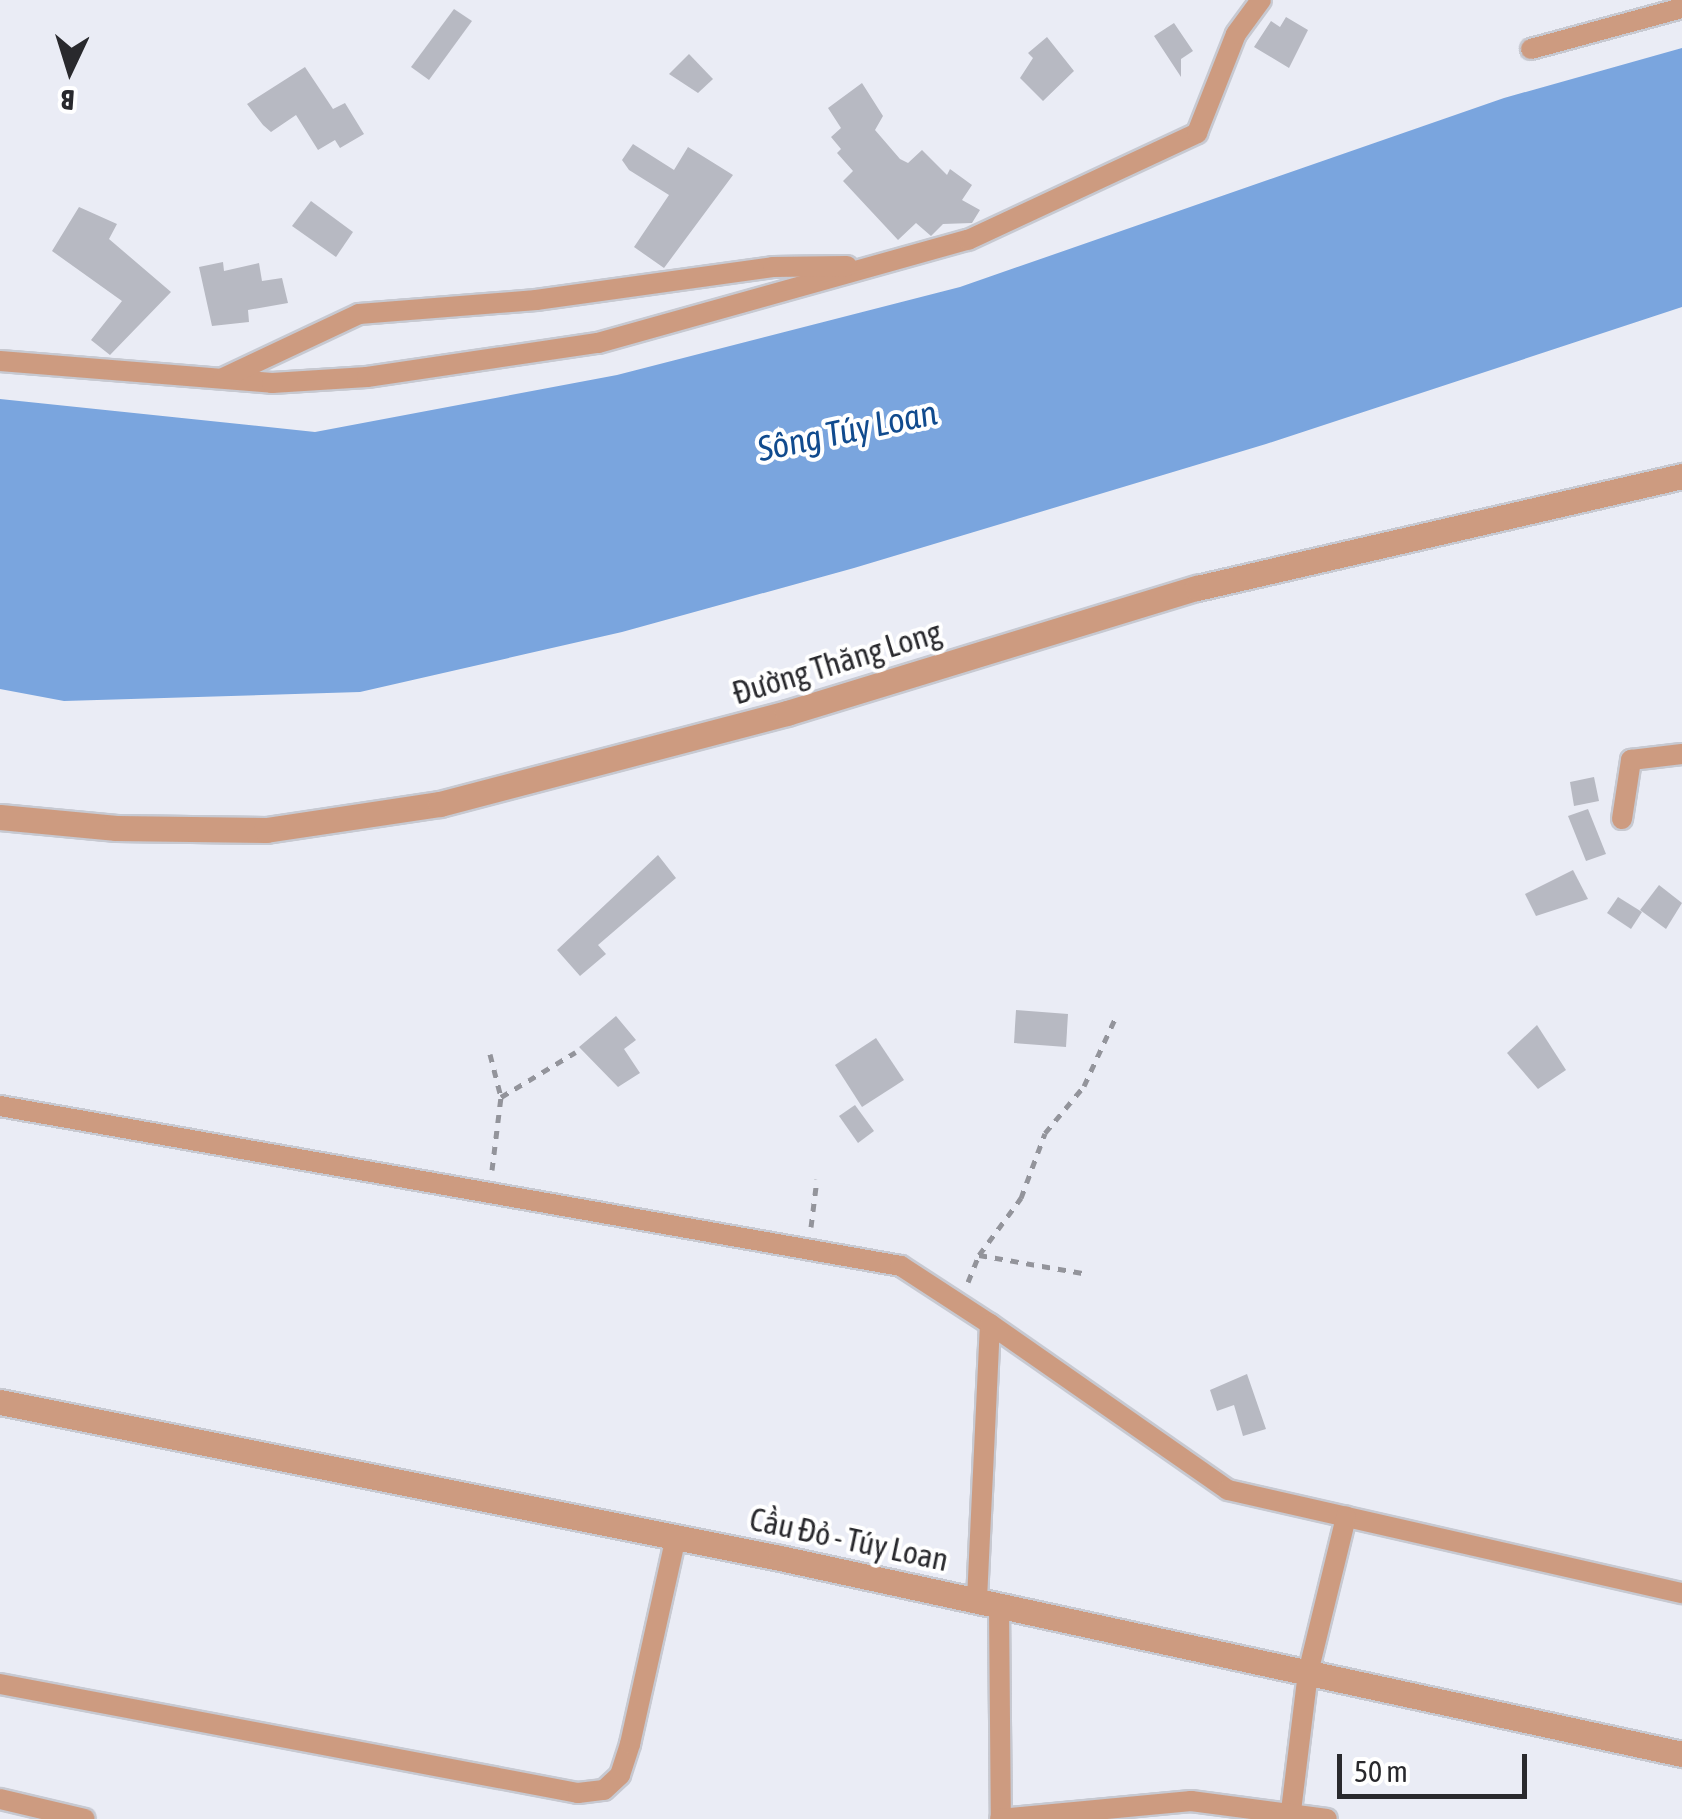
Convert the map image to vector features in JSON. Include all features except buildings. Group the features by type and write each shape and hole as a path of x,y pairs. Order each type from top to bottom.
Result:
{"street":[{"path":"0,361 219,380 331,381 559,351 656,329 984,234 1198,133 1236,34 1261,0"},
{"path":"1531,49 1682,8"},
{"path":"219,380 359,314 536,300 772,267 864,267"},
{"name":"Đường Thăng Long","path":"0,817 116,828 266,830 440,804 769,718 1197,588 1682,476"},
{"path":"1622,819 1631,760 1682,754"},
{"path":"0,1106 901,1266 1228,1490 1682,1593"},
{"path":"990,1324 988,1604 1000,1819 1191,1801 1290,1811 1327,1819"},
{"name":"Cầu Đỏ - Túy Loan","path":"0,1402 676,1537 1682,1754"},
{"path":"1290,1811 1308,1673 1346,1517"},
{"path":"0,1684 578,1793 604,1790 620,1776 630,1744 676,1537"},
{"path":"0,1798 86,1819"}],"path":[{"path":"959,1303 979,1255 1021,1198 1045,1133 1084,1086 1115,1018"},
{"path":"501,1096 576,1052"},
{"path":"489,1193 501,1096 490,1054"},
{"path":"812,1250 810,1202 817,1179"},
{"path":"979,1255 1082,1273"}],"water":[{"name":"Sông Túy Loan","path":"1682,48 1682,307 1266,444 854,568 622,632 360,692 64,701 0,689 0,399 315,432 617,375 960,287 1504,98"}]}
